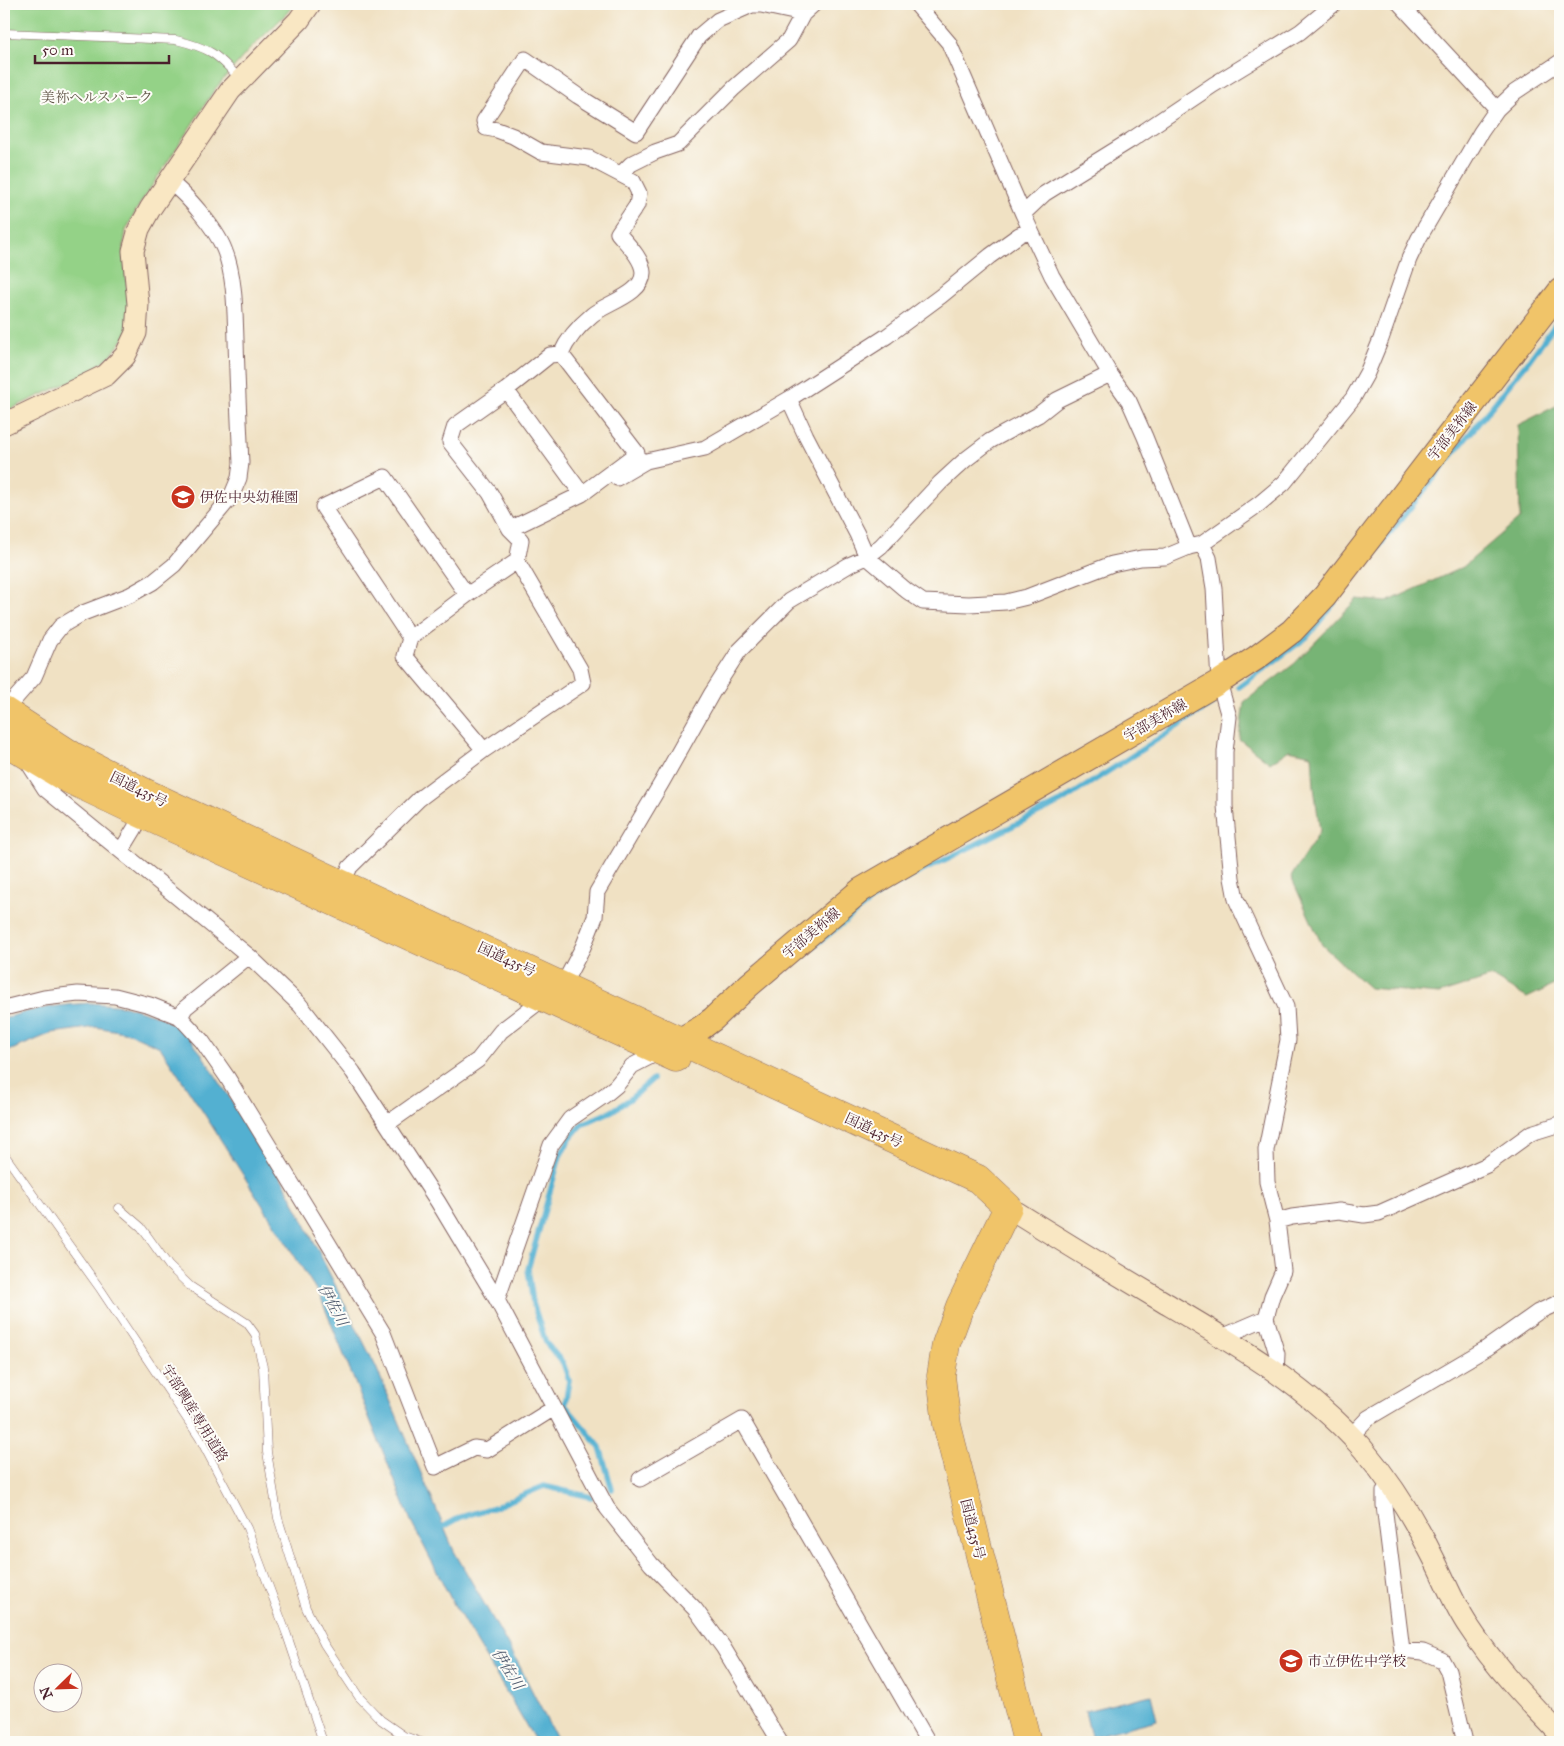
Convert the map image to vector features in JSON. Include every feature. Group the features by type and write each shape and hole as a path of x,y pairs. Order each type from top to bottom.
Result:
{"highway":[{"name":"国道435号","path":"5,712 144,803"},
{"name":"国道435号","path":"13,747 64,777 144,803 671,1045 978,1179 1008,1207 960,1306 946,1344 941,1376 947,1425 1027,1742"}],"main road":[{"name":"宇部美祢線","path":"671,1045 713,1019 862,890 1219,682 1256,658 1292,631 1325,596 1560,291"}],"street":[{"path":"4,424 106,375 125,356 136,333 138,304 133,251 139,229 230,91 298,20 310,4"},
{"path":"621,174 631,164 655,152 678,144 734,88 789,40 803,14 814,4"},
{"path":"916,4 949,43 1022,214 1052,276 1110,374 1129,401 1195,545 1209,558 1214,588 1219,682 1228,717 1225,752 1225,806 1236,899 1286,1007 1288,1040 1266,1150 1267,1182 1277,1221 1283,1271 1272,1296 1266,1318 1277,1354 1276,1372"},
{"path":"1022,214 1044,194 1131,140 1213,85 1300,32 1334,4"},
{"path":"1400,4 1497,109"},
{"path":"561,354 565,345 591,316 605,306 632,292 640,283 643,273 640,262 618,233 637,205 639,193 633,181 589,158 541,152 513,136 486,128 484,121 526,59 578,96 636,132 699,36 718,20 752,6 761,5 803,14"},
{"path":"790,399 806,436 867,556 922,602 969,604 1006,602 1112,564 1141,558 1165,557 1195,545 1259,504 1284,483 1353,398 1378,348 1409,259 1419,238 1481,132 1497,109 1515,92 1560,62"},
{"path":"5,712 34,676 50,640 61,626 83,613 130,595 153,582 174,565 231,497 240,478 234,305 230,272 224,249 211,227 180,189 169,182"},
{"path":"602,479 614,480 646,462 705,448 790,399 887,336 941,296 990,256 1019,235 1030,230"},
{"path":"338,893 350,867 419,799 484,750 583,683 580,669 517,560 521,540 510,529 490,494 450,442 455,426 550,356 561,354"},
{"path":"510,529 582,494 637,453 561,354"},
{"path":"387,1124 478,1060 501,1031 554,992 583,947 595,917 597,892 662,782 712,692 739,652 789,601 881,546 940,483 965,460 990,441 1038,415 1057,400 1110,374"},
{"path":"506,390 582,494"},
{"path":"410,638 323,507 386,477 467,595"},
{"path":"484,750 405,656 410,638 517,560"},
{"path":"13,747 45,788 249,956 300,1006 353,1072 438,1202 497,1300 607,1508 651,1564 695,1610 723,1647 780,1742"},
{"path":"121,851 135,828 144,803"},
{"path":"180,1016 185,1008 249,956"},
{"path":"4,1008 44,998 78,994 115,996 150,1005 180,1016 202,1041 227,1077 384,1333 435,1467 474,1448 487,1450 554,1408"},
{"path":"497,1300 550,1145 570,1119 616,1086 632,1066 671,1045"},
{"path":"1277,1221 1292,1216 1339,1211 1364,1215 1379,1213 1487,1165 1531,1134 1560,1124"},
{"path":"1008,1207 1276,1372 1306,1395 1351,1436 1364,1450 1389,1484 1420,1532 1468,1626 1505,1674 1560,1734"},
{"path":"1351,1436 1368,1418 1487,1348 1538,1312 1560,1302"},
{"path":"1222,1337 1266,1318"},
{"path":"640,1479 742,1420 928,1742"},
{"path":"1389,1484 1384,1491 1384,1505 1402,1650 1423,1652 1442,1660 1448,1671 1465,1742"}],"lane":[{"path":"4,33 176,40 200,46 220,58 241,79"},
{"name":"宇部興産専用道路","path":"4,1154 101,1290 199,1437 246,1528 287,1634 323,1742"},
{"path":"119,1208 141,1227 169,1266 190,1286 247,1323 255,1334 263,1367 267,1452 278,1518 306,1608 324,1644 359,1697 381,1720 404,1736 421,1742"}],"green space":[{"name":"美祢ヘルスパーク","path":"4,4 294,4 247,52 215,89 138,207 126,230 123,250 129,306 127,334 112,354 89,373 4,412"},
{"path":"1560,404 1560,982 1527,998 1492,977 1439,994 1369,988 1322,945 1291,877 1320,831 1312,755 1289,750 1270,763 1239,739 1244,702 1294,664 1357,599 1387,602 1463,567 1520,518 1518,425"}],"water":[{"name":"伊佐川","path":"91,1003 125,1006 161,1017 184,1031 201,1053 285,1184 376,1367 454,1551 517,1661 558,1742 536,1742 453,1603 411,1521 320,1296 160,1047 129,1033 96,1027 52,1033 4,1053 4,1019 25,1012"},
{"path":"1151,1695 1157,1720 1091,1737 1085,1711"}],"waterway":[{"path":"1369,559 1530,359 1560,318"},
{"path":"1239,687 1307,637 1335,602"},
{"path":"793,963 884,890 1061,802 1212,704"},
{"path":"612,1489 600,1447 565,1405 569,1380 563,1363 546,1343 533,1303 528,1269 560,1156 571,1137 582,1124 612,1111 630,1099 653,1079"},
{"path":"439,1529 461,1517 495,1507 544,1486 591,1497"}],"place":[{"name":"伊佐中央幼稚園","path":"183,497"},
{"name":"市立伊佐中学校","path":"1291,1661"}]}
